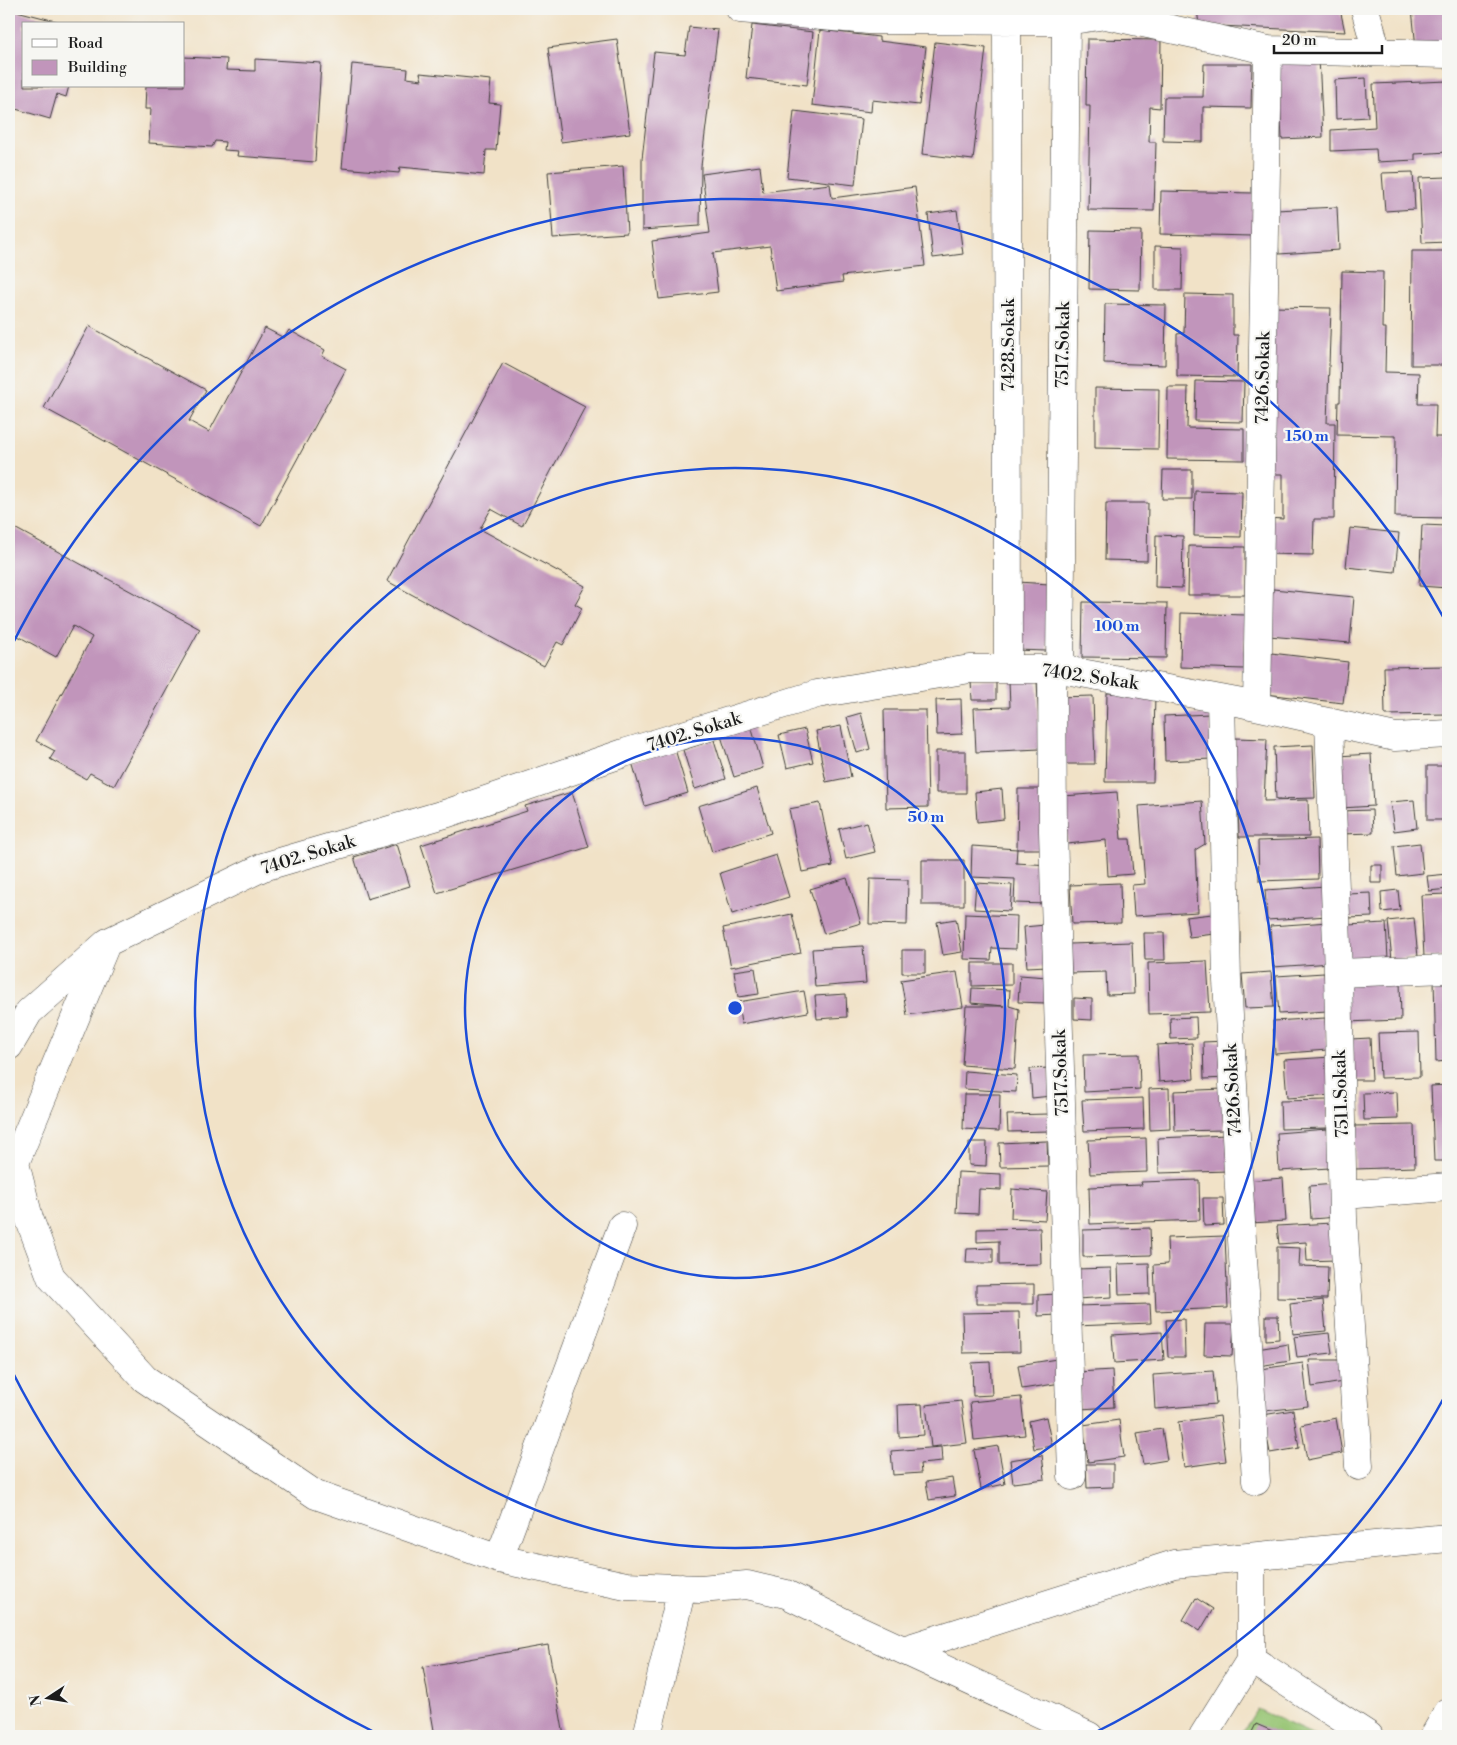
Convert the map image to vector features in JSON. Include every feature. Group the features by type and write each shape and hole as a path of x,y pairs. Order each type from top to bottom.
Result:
{"street":[{"path":"740,9 868,20 892,14 1007,21 1066,21 1106,12 1268,50 1448,54"},
{"path":"1365,9 1377,52"},
{"name":"7428.Sokak","path":"1007,21 1008,669"},
{"name":"7517.Sokak","path":"1066,21 1054,841 1072,1476"},
{"name":"7426.Sokak","path":"1257,706 1268,50"},
{"name":"7402. Sokak","path":"9,1046 30,1012 108,942 262,867 448,813 624,753 817,694 970,669 1056,669 1257,706 1395,737 1448,734"},
{"name":"7426.Sokak","path":"1221,699 1227,980 1256,1481"},
{"name":"7511.Sokak","path":"1328,722 1338,973 1343,1218 1359,1466"},
{"path":"108,942 15,1162 29,1218 52,1277 146,1379 316,1495 499,1559 626,1586 700,1589 747,1585 786,1594 1088,1736"},
{"path":"1338,973 1448,969"},
{"path":"1344,1195 1448,1187"},
{"path":"499,1559 622,1226"},
{"path":"903,1650 1174,1564 1448,1538"},
{"path":"1203,1736 1251,1659 1251,1557"},
{"path":"647,1736 682,1588"},
{"path":"1251,1659 1370,1736"},
{"path":"1434,1736 1448,1712"}],"green space":[{"path":"1257,1709 1316,1736 1240,1736"}],"building":[{"path":"9,9 59,22 22,22 22,88 68,88 66,97 57,94 50,119 9,107"},
{"path":"1197,9 1340,9 1345,32 1199,25"},
{"path":"1412,9 1448,9 1448,45 1416,48"},
{"path":"752,25 813,32 807,85 746,78"},
{"path":"689,27 718,30 701,166 700,226 642,230 642,159 654,52 685,55"},
{"path":"820,30 879,37 879,41 926,47 919,105 872,100 871,112 812,105"},
{"path":"617,39 630,133 561,142 548,48"},
{"path":"1087,39 1161,40 1160,108 1150,107 1149,142 1156,142 1154,211 1088,210 1090,106 1086,106"},
{"path":"935,42 986,48 973,160 922,154"},
{"path":"185,57 227,59 226,70 255,71 255,59 321,63 315,162 237,156 238,151 224,150 225,142 215,141 212,147 149,143 151,109 145,109 146,88 185,88"},
{"path":"1319,58 1323,137 1282,139 1278,60"},
{"path":"352,64 408,69 407,78 422,80 420,73 491,80 489,103 500,104 496,150 486,150 484,175 400,167 399,173 342,168"},
{"path":"1204,64 1252,64 1251,108 1203,107 1203,142 1163,141 1164,97 1203,97"},
{"path":"1366,78 1368,117 1336,119 1335,80"},
{"path":"1448,81 1448,152 1415,154 1415,160 1377,162 1376,149 1331,151 1331,130 1375,127 1373,84"},
{"path":"794,111 862,119 855,185 787,177"},
{"path":"623,166 627,233 553,238 548,172"},
{"path":"760,166 763,192 830,184 832,198 915,187 925,266 842,276 843,282 776,291 770,246 713,253 718,292 659,299 652,241 710,233 702,174"},
{"path":"1413,172 1415,209 1385,211 1382,173"},
{"path":"1448,177 1448,242 1422,243 1419,178"},
{"path":"1161,191 1253,193 1253,236 1160,234"},
{"path":"1337,207 1339,250 1279,254 1276,210"},
{"path":"957,210 963,254 933,258 928,214"},
{"path":"1090,230 1141,231 1140,290 1089,289"},
{"path":"1155,246 1183,247 1182,290 1155,290"},
{"path":"1412,251 1448,251 1448,365 1411,365"},
{"path":"1342,271 1383,272 1382,328 1386,328 1385,372 1419,373 1418,404 1436,404 1435,437 1448,437 1448,518 1395,517 1396,436 1337,435 1338,402 1340,402"},
{"path":"1185,294 1233,295 1233,335 1238,335 1237,377 1177,376 1177,334 1184,333"},
{"path":"1105,304 1166,305 1165,365 1104,363"},
{"path":"1270,307 1331,308 1327,423 1335,423 1334,519 1314,519 1313,555 1268,554 1268,518 1283,519 1283,474 1268,474"},
{"path":"89,326 206,390 189,421 209,432 265,328 284,338 289,330 325,350 322,356 346,369 261,526 44,408"},
{"path":"503,363 585,407 522,526 491,509 480,529 585,586 575,604 582,608 563,645 557,642 544,666 387,581"},
{"path":"1196,381 1244,382 1243,422 1195,421"},
{"path":"1168,387 1188,387 1187,428 1244,429 1244,460 1167,459"},
{"path":"1095,388 1159,389 1158,449 1095,448"},
{"path":"1163,470 1192,470 1192,499 1162,499"},
{"path":"1195,491 1242,492 1241,537 1194,536"},
{"path":"1106,503 1148,503 1147,561 1105,560"},
{"path":"9,525 200,629 114,786 90,773 86,779 50,759 55,751 36,741 92,637 73,626 56,657 9,631"},
{"path":"1422,525 1448,526 1448,588 1419,586"},
{"path":"1350,528 1399,533 1395,572 1346,567"},
{"path":"1156,535 1183,536 1182,588 1155,587"},
{"path":"1189,546 1245,547 1245,595 1188,595"},
{"path":"1018,582 1049,584 1047,651 1017,650"},
{"path":"1273,589 1354,597 1350,643 1269,636"},
{"path":"1083,602 1167,603 1166,658 1082,657"},
{"path":"1181,613 1245,615 1244,669 1180,667"},
{"path":"1271,653 1348,662 1343,703 1266,694"},
{"path":"1448,666 1448,714 1385,715 1384,667"},
{"path":"996,680 996,700 972,700 971,681"},
{"path":"1037,680 1040,749 976,752 974,708 1010,707 1009,681"},
{"path":"1107,693 1155,694 1153,782 1105,782"},
{"path":"1093,696 1095,764 1059,764 1057,697"},
{"path":"961,699 962,734 937,735 936,700"},
{"path":"884,710 926,710 928,807 886,808"},
{"path":"861,713 870,749 857,753 847,717"},
{"path":"1210,714 1212,759 1165,761 1164,716"},
{"path":"751,726 763,768 734,777 721,736"},
{"path":"841,726 851,777 826,782 816,731"},
{"path":"805,729 813,762 787,768 779,735"},
{"path":"1235,738 1267,739 1264,801 1308,800 1309,837 1239,837 1238,801 1232,801"},
{"path":"714,740 726,779 695,789 683,750"},
{"path":"1313,745 1315,798 1276,799 1274,747"},
{"path":"675,749 688,793 645,806 632,762"},
{"path":"936,751 966,751 966,793 936,793"},
{"path":"1371,754 1374,806 1341,808 1338,756"},
{"path":"1427,766 1448,766 1448,820 1427,820"},
{"path":"757,788 771,833 712,852 698,806"},
{"path":"1002,789 1004,819 977,822 975,792"},
{"path":"1018,789 1043,789 1043,849 1017,849"},
{"path":"572,792 589,847 437,893 421,845 527,811 525,806"},
{"path":"1117,792 1121,839 1130,839 1133,874 1108,876 1106,840 1067,844 1064,796"},
{"path":"1414,800 1417,828 1394,831 1390,802"},
{"path":"1202,801 1205,844 1195,850 1198,912 1134,916 1132,885 1145,884 1139,806"},
{"path":"820,803 833,866 802,872 789,809"},
{"path":"1372,810 1373,833 1341,834 1340,811"},
{"path":"867,822 875,852 846,859 839,829"},
{"path":"1317,839 1318,879 1259,881 1258,841"},
{"path":"1420,843 1423,873 1397,876 1394,846"},
{"path":"397,844 410,886 367,899 354,857"},
{"path":"972,846 1017,849 1016,863 1050,865 1048,904 1014,903 1015,879 971,877"},
{"path":"776,855 789,897 732,914 720,873"},
{"path":"922,860 964,860 964,905 922,905"},
{"path":"1371,865 1382,865 1382,883 1371,883"},
{"path":"1448,874 1448,889 1429,891 1427,876"},
{"path":"847,878 861,923 824,934 810,889"},
{"path":"870,879 908,880 907,925 869,924"},
{"path":"976,883 1012,885 1010,911 974,909"},
{"path":"1120,883 1121,923 1072,924 1070,885"},
{"path":"1326,886 1328,916 1267,920 1265,890"},
{"path":"1398,890 1400,910 1382,912 1381,892"},
{"path":"1371,893 1372,917 1348,918 1347,894"},
{"path":"1448,894 1448,956 1424,957 1421,895"},
{"path":"1221,913 1223,933 1189,937 1186,917"},
{"path":"792,914 801,953 731,967 723,928"},
{"path":"965,914 1017,916 1016,949 992,948 991,960 964,959"},
{"path":"1414,918 1418,957 1392,960 1388,921"},
{"path":"956,919 962,952 943,955 937,922"},
{"path":"1329,922 1332,963 1273,967 1270,926"},
{"path":"1386,923 1388,959 1348,961 1347,925"},
{"path":"1045,925 1048,966 1027,967 1024,927"},
{"path":"1144,933 1164,933 1165,960 1145,960"},
{"path":"1132,942 1134,994 1107,995 1106,972 1071,973 1070,944"},
{"path":"863,946 866,983 815,987 812,949"},
{"path":"902,950 925,950 925,973 902,973"},
{"path":"1207,961 1210,1012 1149,1014 1148,963"},
{"path":"972,963 1012,963 1012,985 972,986"},
{"path":"755,968 759,994 738,997 734,971"},
{"path":"957,972 963,1007 907,1015 901,980"},
{"path":"1271,972 1274,1007 1245,1008 1242,974"},
{"path":"1324,973 1327,1011 1279,1014 1276,976"},
{"path":"1020,975 1047,977 1046,1003 1018,1002"},
{"path":"1400,980 1401,1020 1346,1022 1345,982"},
{"path":"1434,980 1448,980 1448,1061 1436,1062"},
{"path":"972,988 1010,990 1009,1006 1019,1009 1015,1069 962,1065 966,1006 1004,1006 971,1003"},
{"path":"804,991 808,1012 741,1024 738,1002"},
{"path":"846,994 847,1017 817,1019 815,996"},
{"path":"1074,998 1092,999 1092,1020 1074,1019"},
{"path":"1196,1017 1197,1038 1171,1039 1170,1018"},
{"path":"1325,1018 1327,1050 1275,1054 1273,1021"},
{"path":"1419,1032 1420,1077 1380,1078 1378,1033"},
{"path":"1370,1038 1372,1080 1353,1080 1351,1039"},
{"path":"1226,1041 1227,1078 1204,1079 1203,1042"},
{"path":"1192,1043 1194,1079 1159,1082 1157,1045"},
{"path":"1139,1054 1140,1089 1084,1092 1083,1055"},
{"path":"1331,1057 1334,1095 1287,1098 1284,1060"},
{"path":"1049,1068 1051,1096 1032,1098 1030,1069"},
{"path":"965,1071 1017,1075 1016,1092 964,1089"},
{"path":"1448,1085 1448,1161 1434,1161 1431,1086"},
{"path":"1169,1088 1170,1129 1150,1130 1149,1089"},
{"path":"1223,1089 1225,1130 1175,1131 1174,1091"},
{"path":"1397,1092 1398,1119 1364,1120 1363,1093"},
{"path":"964,1094 1000,1094 999,1131 963,1129"},
{"path":"1143,1098 1144,1129 1084,1131 1082,1100"},
{"path":"1327,1100 1328,1128 1281,1129 1280,1101"},
{"path":"1049,1114 1050,1131 1008,1132 1007,1115"},
{"path":"1414,1125 1415,1167 1355,1169 1354,1126"},
{"path":"1327,1129 1330,1168 1279,1171 1277,1133"},
{"path":"1227,1135 1229,1171 1159,1173 1158,1138"},
{"path":"1146,1138 1147,1172 1090,1174 1088,1140"},
{"path":"1047,1141 1048,1166 1000,1167 999,1143"},
{"path":"969,1142 987,1142 986,1166 969,1165"},
{"path":"958,1172 1001,1174 1001,1190 979,1189 978,1214 956,1213"},
{"path":"1283,1178 1286,1221 1250,1223 1246,1181"},
{"path":"1199,1180 1200,1220 1090,1224 1089,1187 1142,1185 1141,1182"},
{"path":"1336,1184 1338,1217 1311,1219 1309,1186"},
{"path":"1012,1189 1047,1192 1045,1220 1011,1218"},
{"path":"1203,1198 1223,1198 1224,1225 1204,1226"},
{"path":"1332,1223 1335,1260 1307,1261 1306,1242 1279,1244 1277,1226"},
{"path":"1040,1228 1041,1264 999,1265 999,1241 977,1242 977,1229"},
{"path":"1150,1228 1151,1255 1083,1257 1083,1230"},
{"path":"1225,1236 1228,1308 1156,1311 1154,1265 1168,1264 1167,1238"},
{"path":"1277,1247 1300,1248 1299,1266 1328,1267 1327,1299 1277,1298"},
{"path":"993,1248 993,1263 966,1263 967,1249"},
{"path":"1149,1263 1150,1294 1119,1295 1118,1264"},
{"path":"1111,1268 1112,1297 1076,1299 1075,1269"},
{"path":"1034,1284 1034,1304 976,1304 976,1285"},
{"path":"1057,1294 1058,1315 1038,1316 1038,1295"},
{"path":"1323,1300 1326,1331 1293,1334 1290,1304"},
{"path":"1150,1304 1151,1323 1075,1326 1075,1306"},
{"path":"1019,1312 1020,1352 963,1353 962,1313"},
{"path":"1266,1316 1278,1316 1279,1339 1266,1340"},
{"path":"1184,1319 1185,1357 1168,1357 1166,1320"},
{"path":"1205,1324 1234,1324 1232,1356 1204,1355"},
{"path":"1162,1332 1164,1360 1114,1363 1112,1335"},
{"path":"1329,1333 1332,1353 1297,1357 1294,1337"},
{"path":"1288,1344 1290,1361 1259,1366 1257,1349"},
{"path":"1057,1359 1061,1383 1022,1389 1018,1365"},
{"path":"1309,1360 1342,1360 1343,1382 1312,1387"},
{"path":"990,1362 992,1395 973,1396 972,1363"},
{"path":"1303,1363 1308,1406 1265,1411 1260,1369"},
{"path":"1112,1370 1114,1407 1080,1409 1078,1372"},
{"path":"1213,1371 1216,1404 1155,1409 1153,1375"},
{"path":"1021,1397 1025,1435 974,1440 970,1402"},
{"path":"961,1401 967,1443 931,1447 926,1405"},
{"path":"922,1404 924,1435 899,1437 898,1405"},
{"path":"1293,1410 1299,1448 1270,1453 1263,1415"},
{"path":"1220,1416 1226,1461 1184,1467 1178,1422"},
{"path":"1046,1417 1052,1446 1034,1449 1029,1421"},
{"path":"1336,1418 1342,1453 1307,1460 1301,1425"},
{"path":"1119,1420 1124,1457 1088,1462 1083,1425"},
{"path":"1162,1429 1167,1460 1143,1464 1137,1433"},
{"path":"998,1446 1005,1484 981,1489 974,1450"},
{"path":"941,1447 942,1462 920,1464 921,1473 893,1475 891,1451"},
{"path":"1042,1455 1045,1479 1013,1483 1010,1460"},
{"path":"1086,1464 1113,1464 1113,1487 1087,1488"},
{"path":"952,1478 955,1496 929,1500 926,1482"},
{"path":"1196,1598 1213,1609 1200,1631 1183,1620"},
{"path":"548,1645 564,1736 435,1736 423,1667"},
{"path":"1256,1724 1284,1736 1250,1736"}]}
